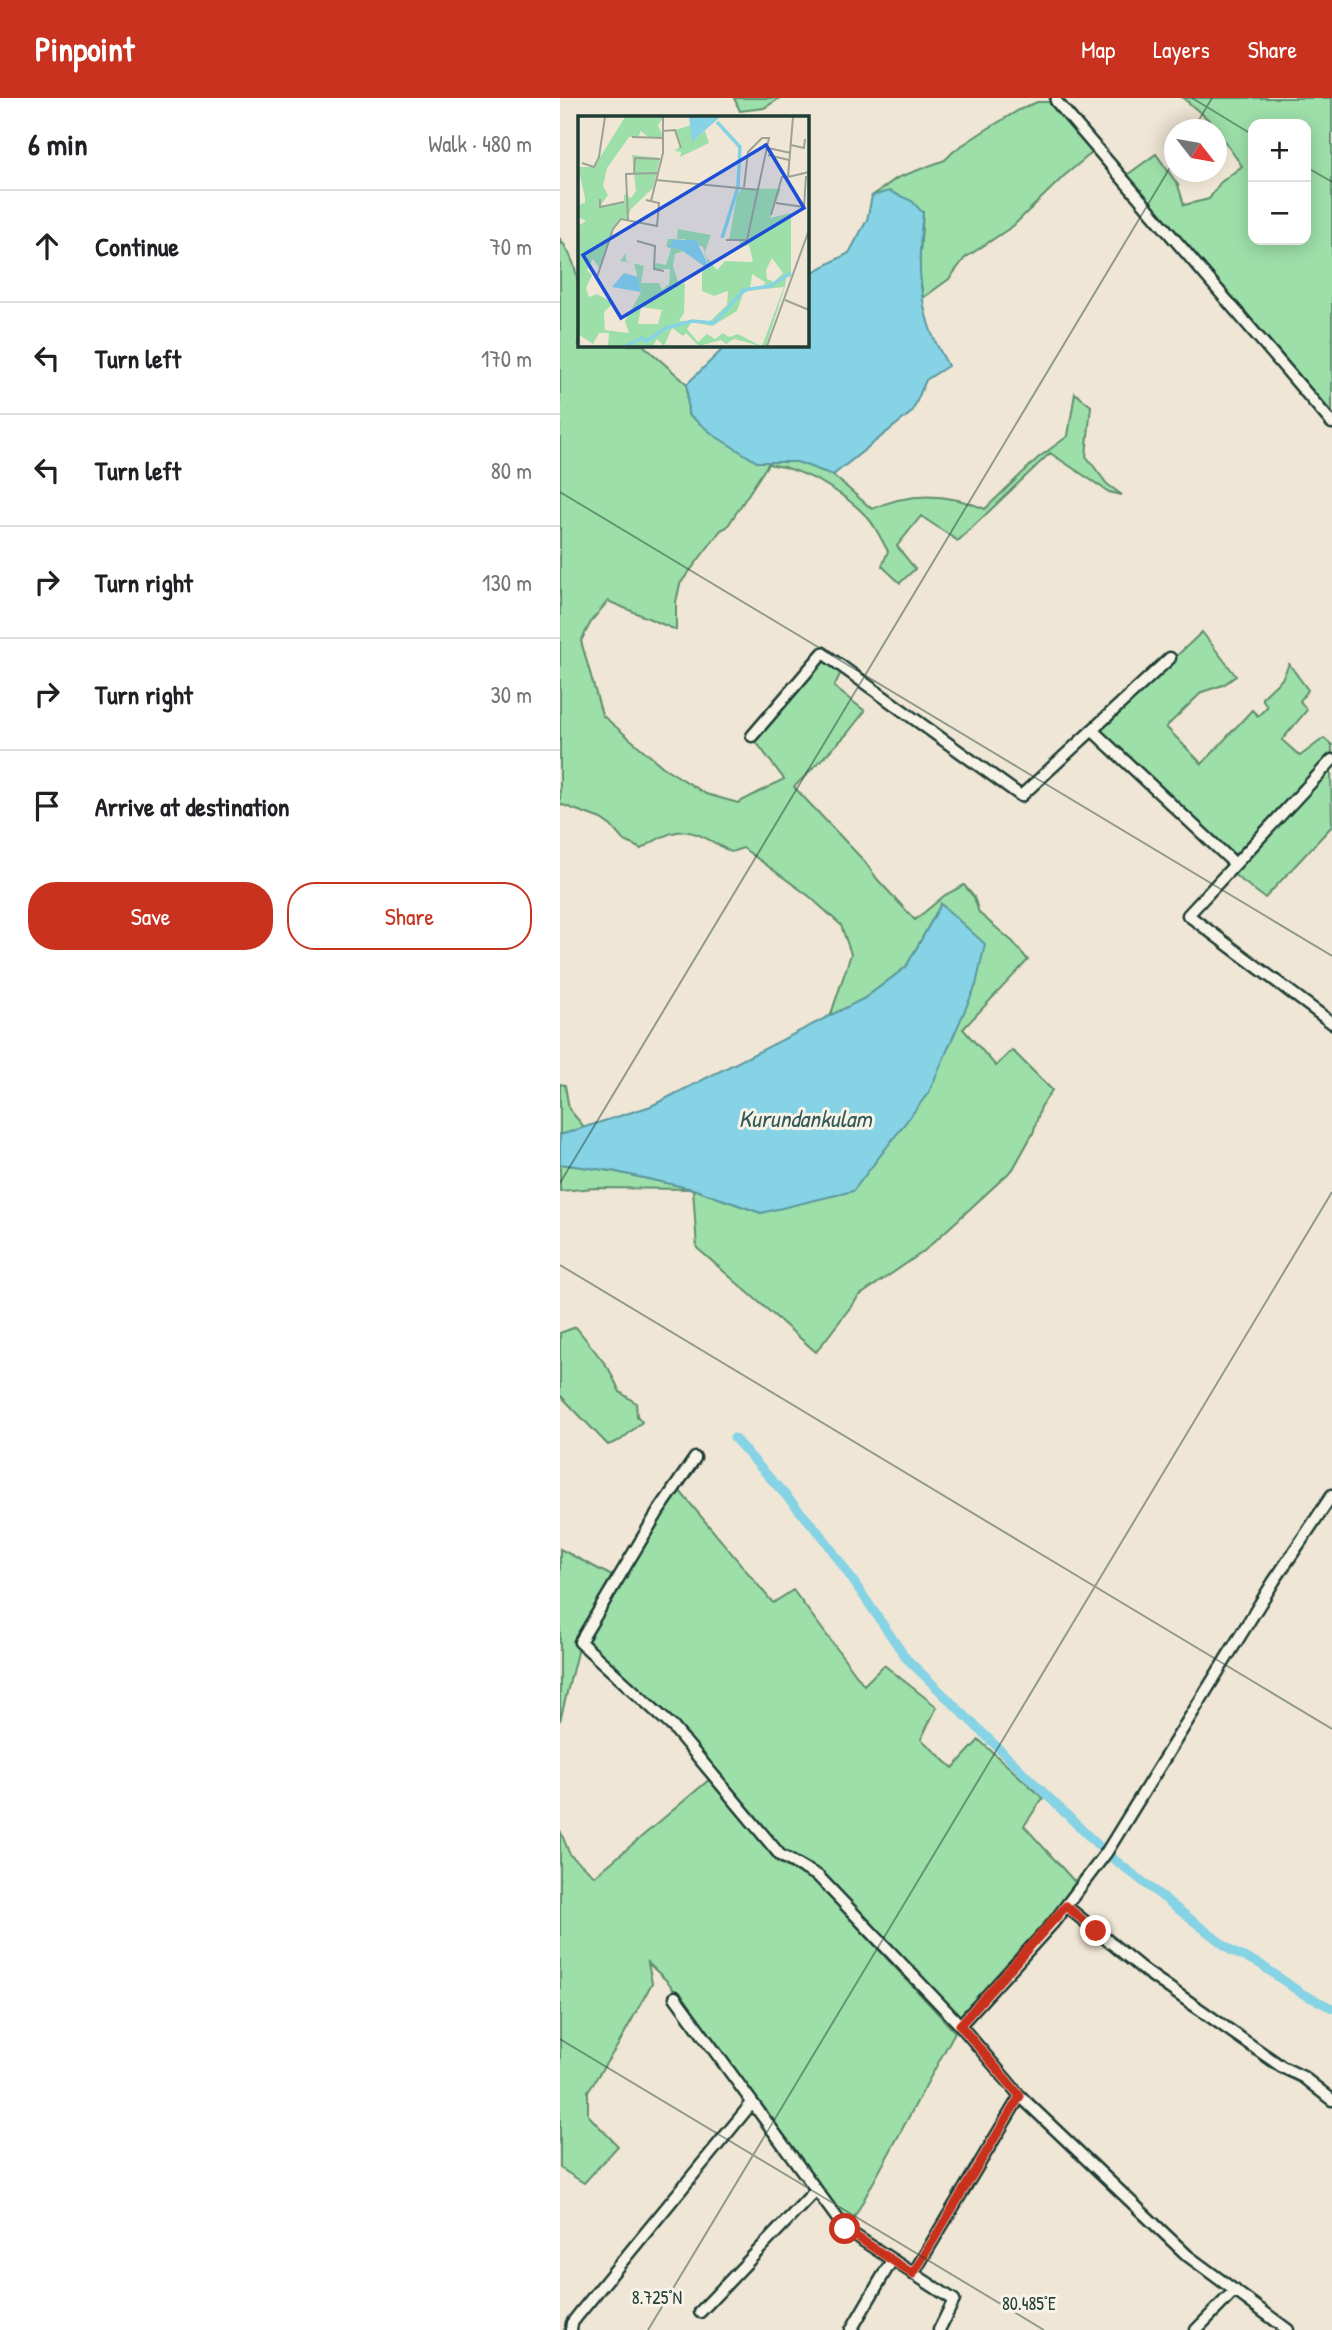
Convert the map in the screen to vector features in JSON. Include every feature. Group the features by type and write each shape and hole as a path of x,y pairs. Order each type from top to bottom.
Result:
{"street":[{"path":"1056,101 1332,423"},
{"path":"752,736 823,653 1021,796 1170,658"},
{"path":"1092,730 1236,864"},
{"path":"1332,760 1188,915 1332,1023"},
{"path":"695,1458 658,1511 580,1642 673,1727 780,1855 818,1876 960,2025 1020,2096 1188,2256 1288,2330"},
{"path":"960,2025 1066,1906 1106,1853 1273,1581 1332,1495"},
{"path":"1066,1906 1154,1977 1282,2067 1303,2077 1332,2100"},
{"path":"675,1997 845,2229 954,2300 939,2330"},
{"path":"913,2274 1020,2096"},
{"path":"571,2330 572,2323 579,2314 752,2104"},
{"path":"700,2312 816,2191"},
{"path":"851,2330 892,2260"},
{"path":"1196,2330 1235,2290"}],"green space":[{"path":"734,98 780,98 764,108 740,111"},
{"path":"1183,98 1332,98 1332,416 1127,175 1156,154 1164,165 1164,182 1176,182 1184,205 1209,199 1220,183 1227,182 1227,178 1242,166 1227,145 1227,119 1208,119"},
{"path":"1037,102 1050,102 1093,152 1013,226 965,258 949,279 923,298 919,268 923,212 872,196 897,178 945,160 984,131"},
{"path":"560,239 574,264 577,276 578,346 644,346 687,384 688,415 757,462 798,462 833,475 872,509 914,497 943,497 985,509 1038,458 1068,436 1075,393 1091,406 1086,456 1107,484 1122,495 1109,492 1050,453 958,541 921,516 897,546 915,569 900,583 882,566 888,551 871,522 858,508 809,476 768,464 727,527 721,530 680,584 676,602 676,630 608,601 592,620 581,641 602,715 663,767 706,794 738,803 784,779 754,739 822,657 841,672 834,687 865,711 846,735 794,787 915,920 945,895 964,885 974,897 979,913 1013,942 1028,960 963,1029 996,1066 1012,1050 1052,1090 1041,1107 1033,1133 1013,1169 923,1252 859,1296 816,1352 697,1248 693,1189 761,1213 954,1032 976,985 941,904 906,967 865,998 830,1017 851,954 841,925 809,896 743,848 731,852 696,834 677,832 655,840 641,849 623,840 601,819 560,804"},
{"path":"1202,632 1236,676 1223,685 1202,692 1166,727 1202,764 1252,710 1258,716 1267,707 1262,698 1282,679 1289,664 1308,690 1300,701 1307,710 1282,740 1300,756 1324,738 1332,745 1332,752 1235,855 1098,730"},
{"path":"1331,768 1332,826 1265,898 1229,871"},
{"path":"560,1084 565,1085 569,1109 585,1128 560,1135"},
{"path":"560,1164 612,1171 693,1189 596,1188 560,1191"},
{"path":"576,1327 609,1369 620,1392 636,1403 637,1416 642,1422 621,1440 608,1445 560,1395 560,1333"},
{"path":"679,1490 773,1603 793,1590 864,1685 884,1665 937,1707 921,1739 953,1768 979,1740 1043,1798 1024,1826 1074,1881 1084,1872 1088,1876 1052,1922 961,2020 821,1873 783,1851 677,1725 585,1641 625,1572"},
{"path":"560,1549 612,1576 578,1634 578,1648 560,1721"},
{"path":"710,1779 777,1862 816,1882 955,2032 849,2227 668,1982 648,1963 652,1983 618,2045 588,2091 588,2115 618,2146 584,2183 560,2168 560,1830 570,1855 595,1876"}],"water":[{"path":"889,191 912,201 923,213 920,257 923,302 933,335 948,366 926,380 912,412 833,475 797,462 757,462 715,436 688,414 687,384 726,346 808,346 808,274 849,253 867,220 872,196"},
{"name":"Kurundankulam","path":"941,904 985,944 976,985 929,1092 853,1191 761,1213 693,1189 612,1171 560,1164 560,1135 651,1106 865,998 906,967"}],"waterway":[{"path":"734,1438 823,1537 906,1658 1106,1853 1233,1952 1260,1964 1301,1993 1332,2008"}],"route":[{"path":"845,2229 913,2274 1020,2096 960,2025 1066,1906 1096,1931"}]}
